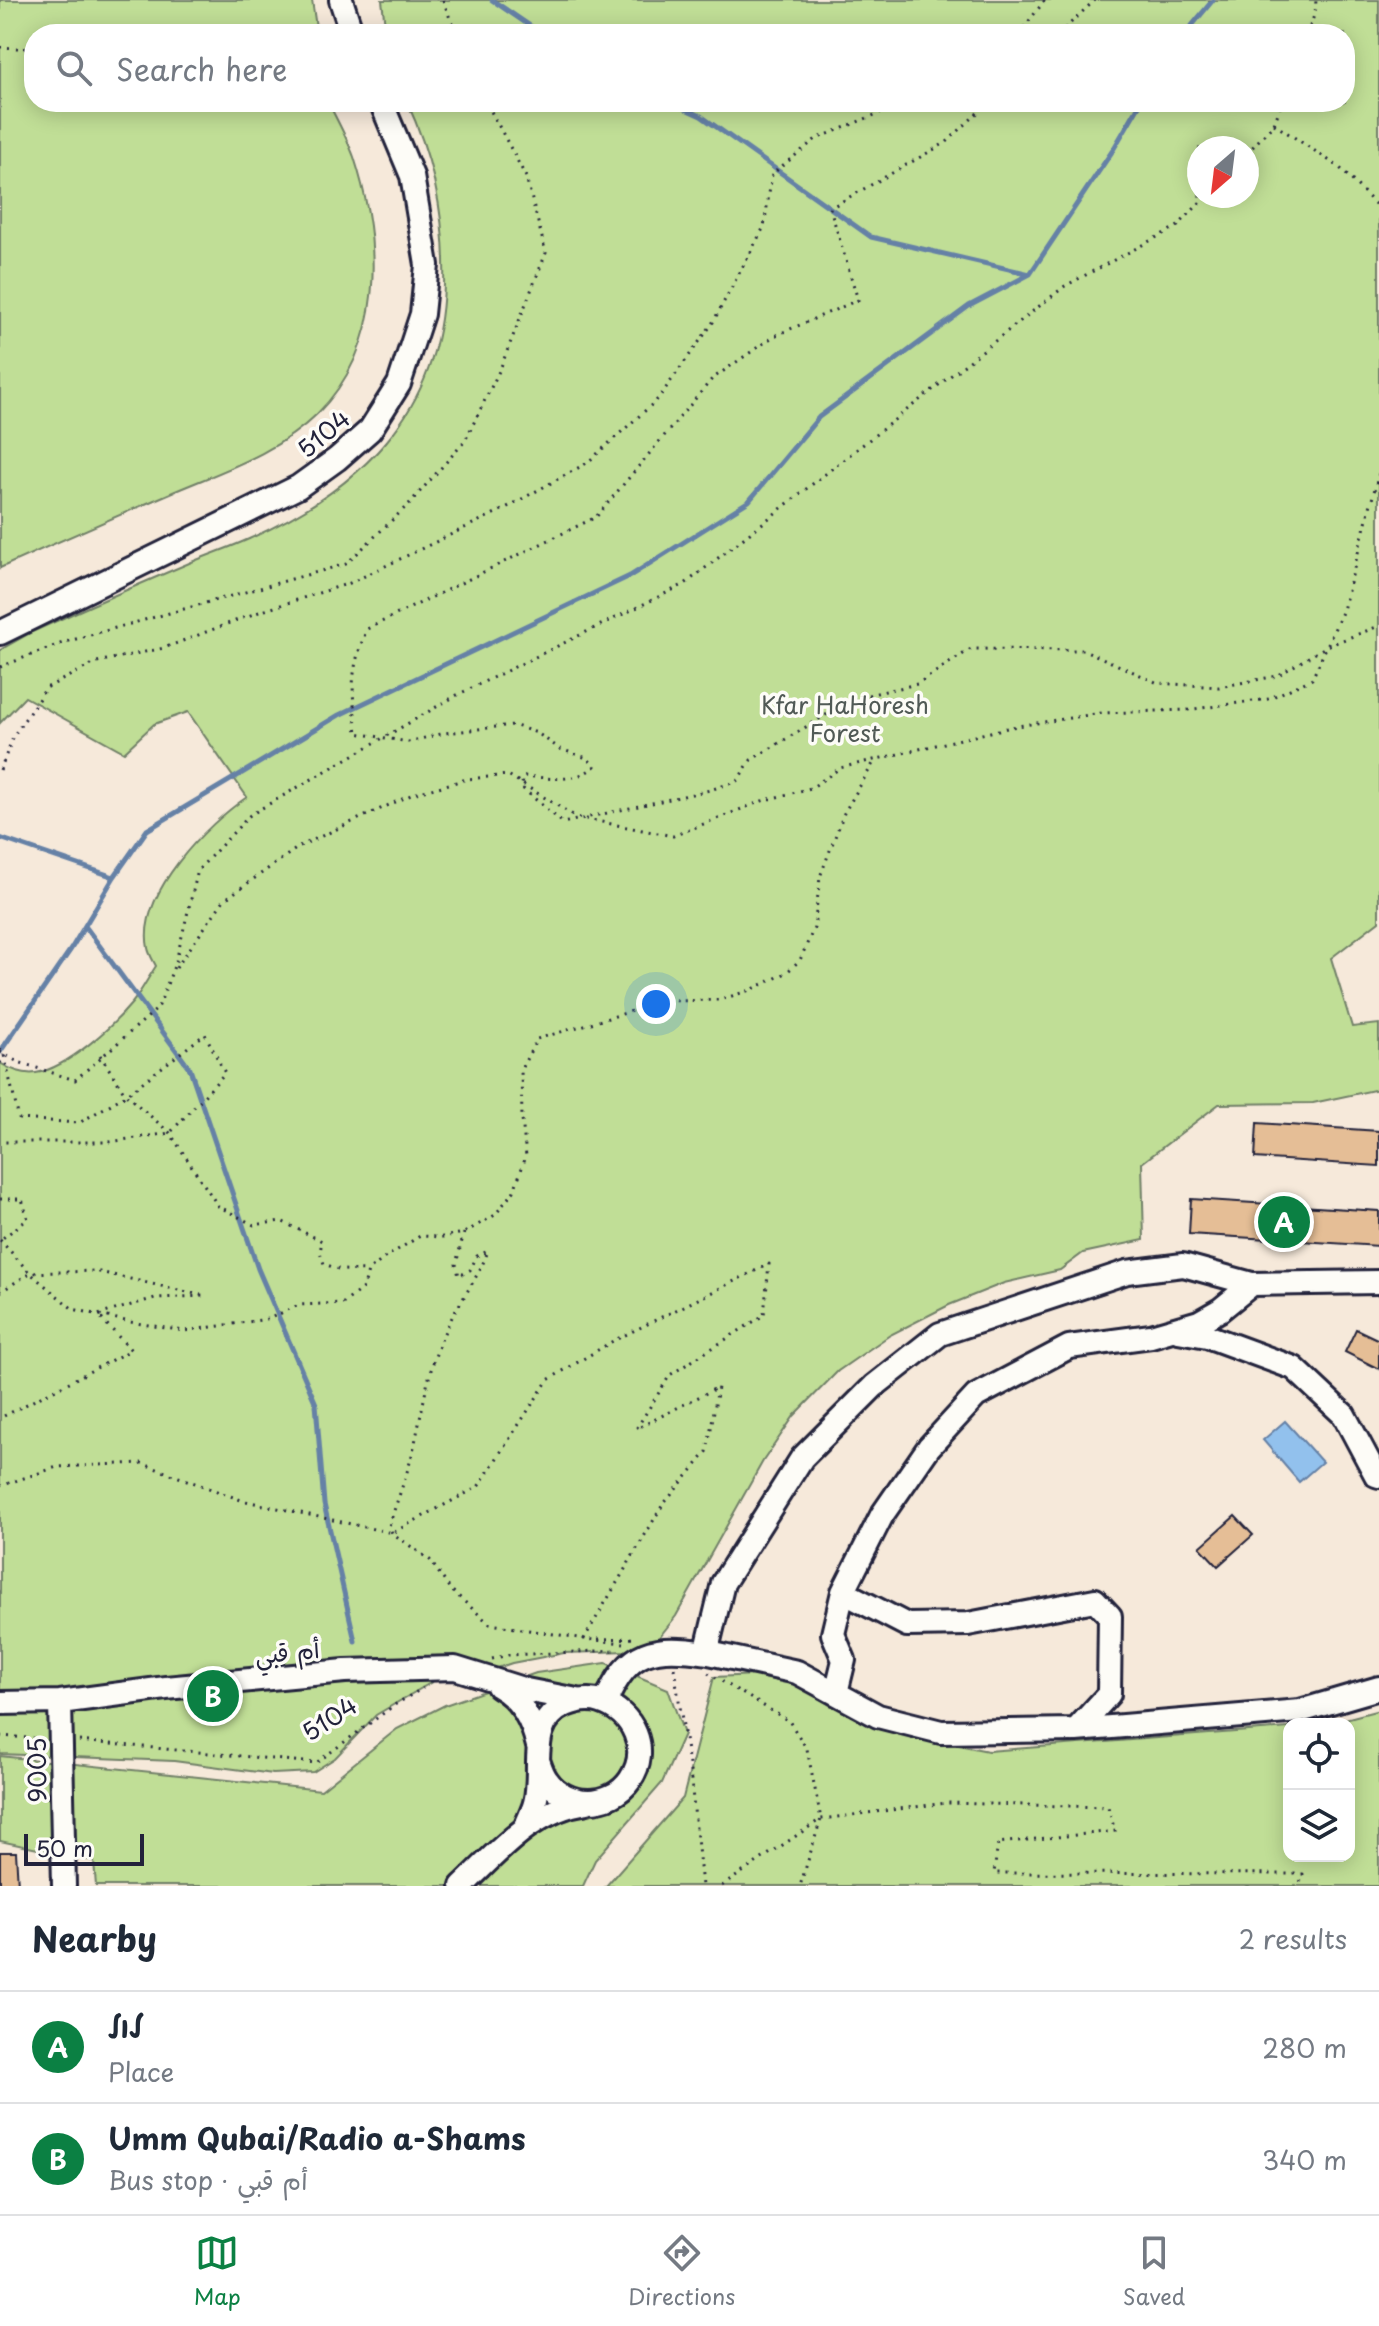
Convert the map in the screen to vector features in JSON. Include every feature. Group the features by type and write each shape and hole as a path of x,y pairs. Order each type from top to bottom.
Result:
{"street":[{"path":"341,0 349,24"},
{"name":"5104","path":"0,633 298,487 370,430 399,384 422,314 427,265 412,176 385,112"},
{"path":"706,1661 723,1583 802,1458 874,1386 940,1334 1127,1272 1183,1265 1252,1284 1379,1282"},
{"path":"836,1693 844,1660 833,1634 843,1592 882,1515 929,1447 976,1396 1069,1347 1151,1336 1199,1322 1220,1310 1252,1284"},
{"path":"1173,1330 1207,1336 1294,1368 1344,1415 1379,1476"},
{"path":"843,1592 907,1625 968,1624 1095,1600 1110,1616 1109,1694 1076,1730"},
{"path":"605,1703 616,1677 633,1659 671,1647 706,1661 797,1672 878,1716 941,1732 1076,1730 1300,1711 1379,1688"},
{"name":"أم قبي","path":"0,1703 60,1702 166,1688 345,1671 455,1668 526,1690 577,1700"},
{"name":"أم قبي","path":"483,1677 508,1692 533,1725 538,1754 535,1802 526,1826"},
{"path":"462,1886 526,1826 571,1804 593,1801 618,1792 631,1780 640,1749 636,1732 626,1716 605,1703 577,1700 561,1707 548,1719 539,1735 538,1754 546,1780 559,1792 575,1800 593,1801"},
{"name":"9005","path":"60,1702 64,1886"}],"path":[{"path":"443,0 452,24"},
{"path":"1027,24 1045,0"},
{"path":"1070,24 1095,0"},
{"path":"1311,24 1316,0"},
{"path":"0,47 24,48"},
{"path":"0,770 14,735 46,688 97,662 164,648 256,613 350,583 502,510 587,463 658,399 712,324 764,227 772,174 816,139 882,112"},
{"path":"978,112 947,142 830,208 858,300 774,336 712,379 596,517 367,629 351,681 357,733 408,742 445,733 513,725 537,733 560,749 587,758 595,766 587,773 562,779 524,776 521,787 563,823 710,790 737,781 751,760 841,705 854,698 917,684 971,649 1084,650 1158,683 1219,687 1277,676 1327,646 1379,626"},
{"path":"1259,140 1274,124 1278,112"},
{"path":"1274,124 1339,167 1379,208"},
{"path":"1,1052 18,1062 75,1080 100,1055 158,1008 171,974 198,870 250,815 457,695 685,584 1065,286 1178,226 1195,208"},
{"path":"171,974 224,900 300,846 413,794 508,775 576,817 673,836 762,801 811,788 840,768 1026,725 1102,713 1187,710 1268,699 1312,679 1343,610 1379,473"},
{"path":"100,1055 126,1095 170,1133 218,1206 254,1225 281,1221 322,1241 320,1252 324,1264 341,1270 368,1271 420,1236 443,1237 464,1233 495,1215 514,1191 526,1156 521,1069 537,1039 666,1001 720,1000 786,973 800,960 814,928 820,877 844,813 875,761"},
{"path":"0,1142 109,1142 170,1133 225,1073 205,1034 126,1095 79,1123 19,1119 1,1052"},
{"path":"0,1063 1,1052"},
{"path":"0,1199 22,1199 28,1219 0,1240 30,1273 73,1309 98,1315 184,1331 268,1319 299,1305 344,1303 364,1287 368,1271"},
{"path":"392,1533 389,1526 440,1343 477,1278 488,1251 477,1256 470,1270 459,1276 456,1264 464,1233"},
{"path":"392,1533 478,1487 548,1380 613,1341 769,1264 764,1315 670,1375 636,1429 718,1387 707,1452 662,1506 584,1639"},
{"path":"0,1292 30,1273 95,1271 205,1296 155,1298 98,1315"},
{"path":"0,1418 131,1350 98,1315"},
{"path":"0,1486 57,1467 141,1463 241,1500 392,1533 430,1560 450,1589 490,1624 584,1639 631,1636 671,1647 690,1771 702,1886"},
{"name":"5104","path":"0,1736 316,1763 396,1704 455,1668 508,1655 627,1650"},
{"path":"706,1661 789,1721 807,1749 821,1819 800,1886"},
{"path":"722,1886 821,1819 946,1803 1108,1807 1115,1831 998,1843 994,1873 1303,1874 1299,1886"}],"green space":[{"path":"0,0 312,0 316,24 24,24 24,112 333,112 354,157 363,190 373,258 372,292 366,325 355,357 339,387 302,428 249,460 0,568"},
{"name":"Kfar HaHoresh Forest","path":"382,0 1379,0 1379,921 1331,958 1352,1027 1379,1024 1379,1089 1313,1103 1219,1104 1142,1163 1144,1240 1083,1253 1060,1270 1004,1283 949,1305 890,1335 838,1371 794,1416 763,1461 676,1616 657,1640 628,1651 564,1653 512,1663 456,1682 454,1669 376,1715 335,1758 313,1772 273,1774 174,1761 0,1754 0,1063 27,1073 48,1070 75,1055 123,1013 156,966 148,948 147,927 153,905 164,884 195,842 247,797 188,712 154,724 124,752 25,697 0,723 0,650 32,632 289,519 326,496 387,441 410,408 427,372 439,331 444,285 443,238 436,191 411,112 1355,112 1355,24 385,24"},
{"path":"606,1663 668,1689 684,1734 662,1783 595,1860 583,1886 96,1886 94,1861 0,1841 0,1756 321,1790 397,1729 445,1705 536,1673"},
{"path":"779,1674 830,1705 894,1732 988,1751 1283,1728 1283,1862 1355,1862 1355,1718 1349,1718 1379,1710 1379,1886 606,1886 683,1798 714,1677"}],"water":[{"path":"1285,1421 1322,1462 1299,1482 1263,1440"}],"building":[{"path":"1257,1123 1379,1131 1379,1166 1255,1158"},
{"path":"1191,1199 1379,1211 1379,1246 1189,1234"},
{"path":"1356,1329 1379,1340 1379,1369 1345,1352"},
{"path":"1235,1516 1253,1535 1218,1566 1200,1547"},
{"path":"0,1852 16,1852 18,1886 0,1886"}],"waterway":[{"path":"492,0 527,24"},
{"path":"1193,24 1213,0"},
{"path":"692,112 871,237 1030,274"},
{"path":"0,1052 147,830 339,715 630,576 749,501 819,417 969,306 1030,274 1135,112"},
{"path":"0,838 114,877"},
{"path":"85,926 190,1069 258,1269 316,1404 324,1504 355,1641"}],"place":[{"name":"לול","path":"1284,1222"},
{"name":"Umm Qubai/Radio a-Shams","path":"213,1696"}]}
